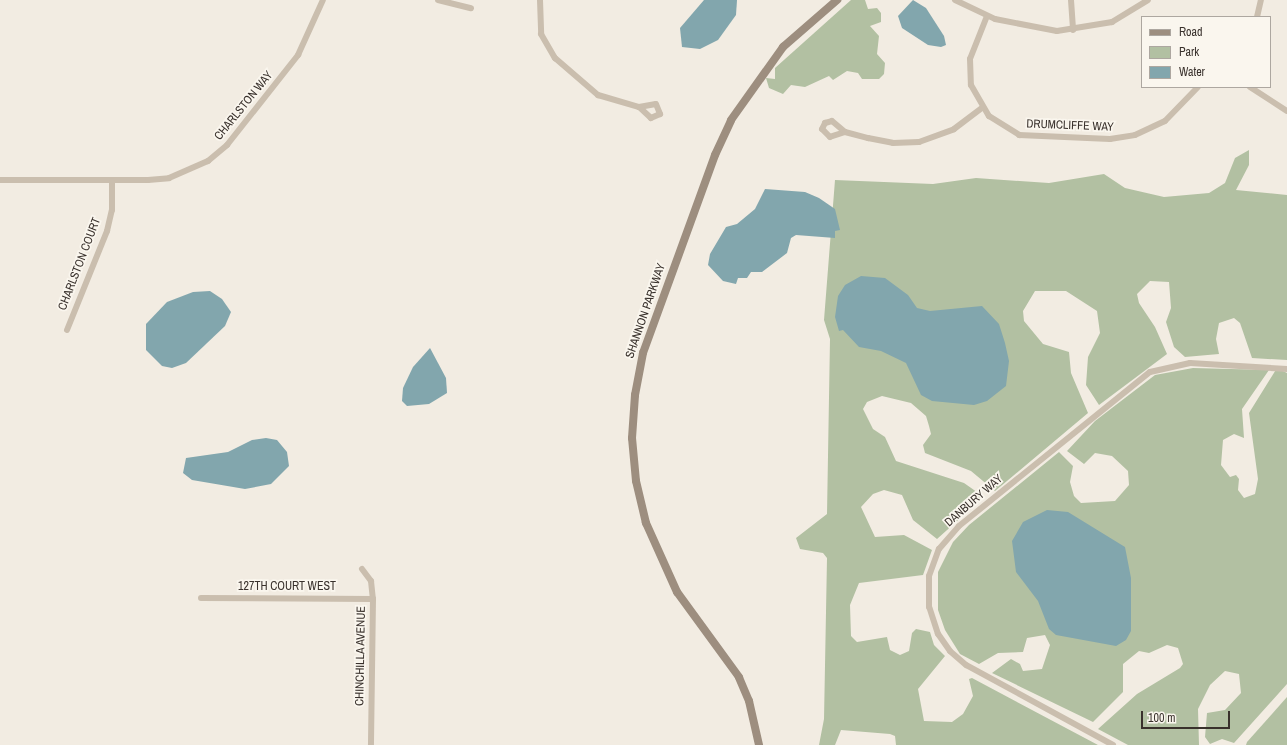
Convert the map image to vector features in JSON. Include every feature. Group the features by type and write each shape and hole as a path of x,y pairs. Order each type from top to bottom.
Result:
{"street":[{"name":"CHARLSTON WAY","path":"0,180 112,181 169,178 208,161 228,145 298,55 323,0"},
{"path":"438,0 471,8"},
{"path":"540,0 541,34 555,58 598,94 639,107"},
{"name":"SHANNON PARKWAY","path":"759,745 749,701 739,677 677,592 646,523 636,481 632,438 634,395 643,353 715,155 731,120 783,47 836,0"},
{"path":"955,0 987,16 1041,29 1073,30 1112,22 1148,0"},
{"path":"1071,0 1073,30"},
{"path":"1257,16 1261,0"},
{"name":"DRUMCLIFFE WAY","path":"987,16 969,68 973,93 982,108 995,122 1019,135 1117,138 1156,128 1197,88"},
{"path":"1252,88 1287,111"},
{"path":"845,132 893,143 919,142 954,129 982,108"},
{"name":"CHARLSTON COURT","path":"67,330 107,231 112,210 112,181"},
{"name":"DANBURY WAY","path":"1113,745 954,656 938,634 929,607 929,576 939,549 965,521 1150,372 1190,363 1287,369"},
{"name":"CHINCHILLA AVENUE","path":"362,569 371,582 373,599 371,745"},
{"name":"127TH COURT WEST","path":"201,598 373,599"}],"green space":[{"path":"851,0 865,0 868,9 877,8 881,13 881,22 870,26 879,36 877,54 885,63 884,74 879,79 862,79 858,73 847,71 833,80 829,76 805,87 791,85 783,94 769,88 766,78 775,79 775,68"},
{"path":"1249,150 1249,165 1236,190 1287,195 1287,360 1252,358 1240,323 1234,318 1219,323 1216,339 1219,354 1185,357 1174,347 1166,322 1171,308 1169,282 1150,281 1137,294 1139,303 1155,327 1167,354 1099,405 1086,385 1088,357 1100,333 1097,311 1066,291 1035,291 1023,311 1024,321 1043,344 1069,352 1071,373 1088,413 995,491 971,471 925,453 923,445 931,434 929,426 926,416 911,403 882,396 867,402 863,409 873,429 885,437 896,461 964,483 984,497 937,539 913,520 902,495 884,490 873,494 861,507 875,537 904,535 932,550 923,575 859,583 850,605 851,636 857,642 887,637 890,650 900,655 909,651 912,633 916,629 930,632 934,645 945,656 918,689 924,721 952,722 963,714 973,696 969,679 972,678 1098,745 896,745 895,736 890,734 841,730 835,745 819,745 824,719 827,558 823,553 800,549 796,538 827,514 830,339 824,320 835,180 933,184 976,178 1049,183 1104,174 1125,188 1164,197 1209,193 1225,183 1235,158"},
{"path":"1193,368 1269,370 1242,409 1244,438 1234,434 1223,440 1221,465 1230,477 1236,475 1239,479 1238,490 1244,498 1255,494 1258,479 1249,413 1277,368 1287,373 1287,684 1234,743 1222,739 1210,744 1205,737 1207,713 1225,710 1241,693 1239,674 1225,671 1210,685 1198,709 1199,745 1128,745 1098,729 1137,694 1180,668 1183,664 1178,648 1167,645 1149,653 1139,651 1123,664 1123,692 1093,722 992,673 1011,659 1020,664 1023,671 1042,669 1050,645 1045,635 1027,638 1023,652 998,653 979,664 960,654 945,630 938,610 938,572 953,542 969,525 1059,452 1073,466 1070,482 1074,496 1081,503 1115,501 1129,485 1128,471 1112,456 1095,453 1084,464 1067,451 1095,421 1155,375"},
{"path":"1287,697 1287,745 1246,745 1247,742"}],"water":[{"path":"704,0 737,0 736,15 718,40 700,49 682,47 680,28"},
{"path":"913,0 926,8 944,36 946,45 941,47 928,45 902,28 898,16"},
{"path":"765,189 805,192 819,198 835,209 840,230 835,231 835,238 796,235 791,238 787,253 762,272 751,272 747,278 738,278 736,284 723,281 708,265 710,254 726,227 737,224 755,209"},
{"path":"861,276 885,278 908,295 917,308 930,311 982,306 999,324 1005,343 1009,361 1006,386 987,401 974,405 932,401 921,395 906,363 881,351 859,347 843,330 839,331 835,317 838,296 845,285"},
{"path":"210,291 222,299 231,312 225,326 186,363 172,368 162,366 146,350 146,324 167,302 193,292"},
{"path":"430,348 446,378 447,393 429,404 407,406 402,401 403,388 413,367"},
{"path":"266,438 277,440 287,452 289,466 271,484 245,489 192,480 183,473 186,458 228,452 252,440"},
{"path":"1047,510 1068,512 1125,547 1131,578 1131,631 1126,640 1116,646 1056,635 1049,629 1038,601 1016,572 1012,541 1023,522"}]}
